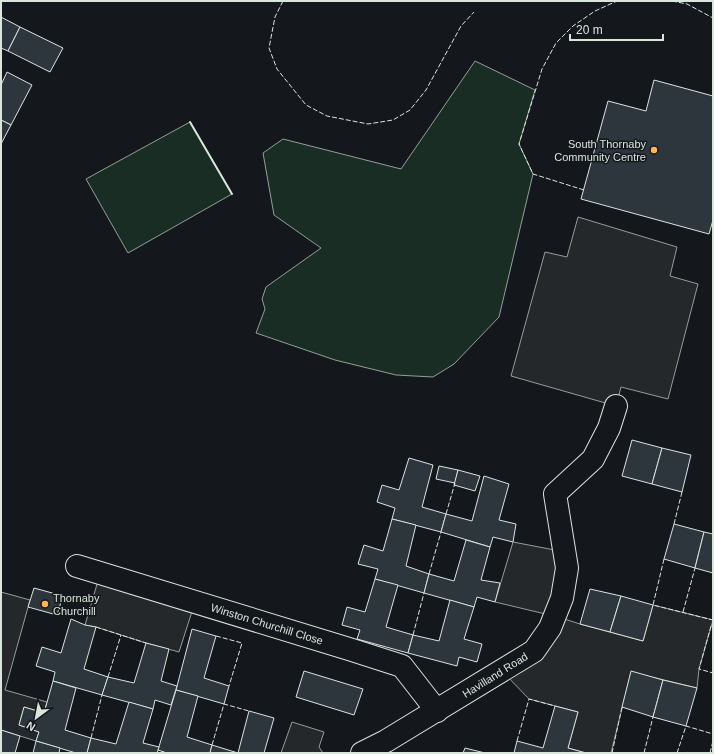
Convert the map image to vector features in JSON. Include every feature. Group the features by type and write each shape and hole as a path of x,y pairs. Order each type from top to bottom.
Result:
{"street":[{"name":"Havilland Road","path":"362,753 390,747 437,711 534,651 550,628 562,598 567,568 555,494 593,459 609,428 616,406"},
{"name":"Winston Churchill Close","path":"77,566 402,666 437,711"}],"green space":[{"path":"475,61 535,90 519,144 533,174 499,317 454,364 433,377 396,375 335,360 256,333 265,309 262,299 266,287 321,248 274,215 263,153 283,139 401,169"},
{"path":"190,122 232,194 128,253 86,179"}],"shaded area":[{"path":"578,217 677,247 670,276 698,284 668,399 621,387 616,406 511,376 545,252 567,257"},
{"path":"513,542 565,552 555,616 643,641 653,605 713,620 699,669 697,688 631,672 611,753 586,753 568,748 578,712 529,699 502,671 554,616 495,602"},
{"path":"100,574 195,602 179,652 85,625"},
{"path":"1,592 30,600 5,690 47,702 44,713 24,707 19,725 39,732 36,741 1,730"},
{"path":"292,722 324,732 319,747 323,753 281,753"}],"building":[{"path":"1,17 20,27 8,51 1,48"},
{"path":"20,27 63,48 50,72 8,51"},
{"path":"7,72 32,85 11,125 1,120 1,85"},
{"name":"South Thornaby Community Centre","path":"654,80 713,96 713,220 709,234 581,199 608,101 646,111"},
{"path":"1,120 11,125 1,144"},
{"path":"632,440 662,448 652,484 622,476"},
{"path":"662,448 691,455 682,492 652,484"},
{"path":"409,458 433,465 422,507 446,514 441,532 392,519 395,508 377,502 382,485 399,490"},
{"path":"439,466 458,470 455,483 436,479"},
{"path":"458,470 480,476 475,491 454,485"},
{"path":"484,476 509,484 499,520 516,524 513,542 493,537 490,547 441,532 446,514 472,521"},
{"path":"392,519 416,525 406,566 429,574 424,593 375,579 378,569 358,564 364,545 383,551"},
{"path":"674,524 704,532 695,568 664,559"},
{"path":"704,532 713,534 713,573 695,568"},
{"path":"466,540 490,547 481,580 500,583 495,602 477,597 474,607 424,593 429,574 454,581"},
{"path":"375,579 398,585 386,627 413,635 408,653 357,639 360,630 342,625 347,607 365,612"},
{"name":"Thornaby Churchill","path":"34,588 63,596 57,615 28,607"},
{"path":"590,589 621,596 610,632 580,624"},
{"path":"621,596 653,605 643,641 610,632"},
{"path":"450,600 474,607 464,639 482,644 477,662 459,657 457,666 408,653 413,635 439,641"},
{"path":"71,619 85,625 96,627 84,669 108,677 102,695 53,681 55,672 36,666 42,647 61,653"},
{"path":"192,629 216,636 204,678 229,686 224,704 176,690"},
{"path":"146,643 169,649 161,681 177,686 171,705 155,700 153,709 102,695 108,677 134,683"},
{"path":"304,671 363,689 354,715 296,697"},
{"path":"631,671 663,680 653,717 622,707"},
{"path":"663,680 697,688 686,726 653,717"},
{"path":"53,681 76,688 65,730 91,738 87,753 76,753 36,741 39,732 19,725 24,707 44,713"},
{"path":"176,690 198,696 187,737 212,745 210,753 167,753 158,750"},
{"path":"129,702 153,709 143,743 159,747 157,753 87,753 91,738 116,744"},
{"path":"555,706 578,712 568,748 586,753 514,753 517,741 543,748"},
{"path":"249,711 274,718 264,753 238,753"},
{"path":"1,730 20,736 15,753 1,753"},
{"path":"36,741 60,748 59,753 33,753"},
{"path":"212,745 238,753 210,753"},
{"path":"465,748 485,753 463,753"}],"fence":[{"path":"283,1 275,17 269,48 277,69 306,105 327,116 368,124 393,120 410,110 426,90 461,26 474,12"},
{"path":"584,190 533,174 519,144 542,69 556,43 573,26 595,11 617,1"},
{"path":"672,1 687,4 713,18"},
{"path":"446,514 455,483"},
{"path":"674,524 682,492"},
{"path":"429,574 441,532"},
{"path":"664,559 653,605 713,620"},
{"path":"683,612 695,568"},
{"path":"413,635 424,593"},
{"path":"711,626 699,669 713,673"},
{"path":"96,627 146,643"},
{"path":"108,677 121,635"},
{"path":"216,636 242,643 229,686"},
{"path":"91,738 102,695"},
{"path":"517,741 529,699 555,706"},
{"path":"212,745 224,704 249,711"},
{"path":"612,753 622,707"},
{"path":"644,753 653,717"},
{"path":"677,753 686,726 713,734"},
{"path":"710,753 713,741"}],"wall":[{"path":"190,122 232,194"}],"place":[{"name":"South Thornaby Community Centre","path":"654,150"},
{"name":"Thornaby Churchill","path":"45,604"}]}
